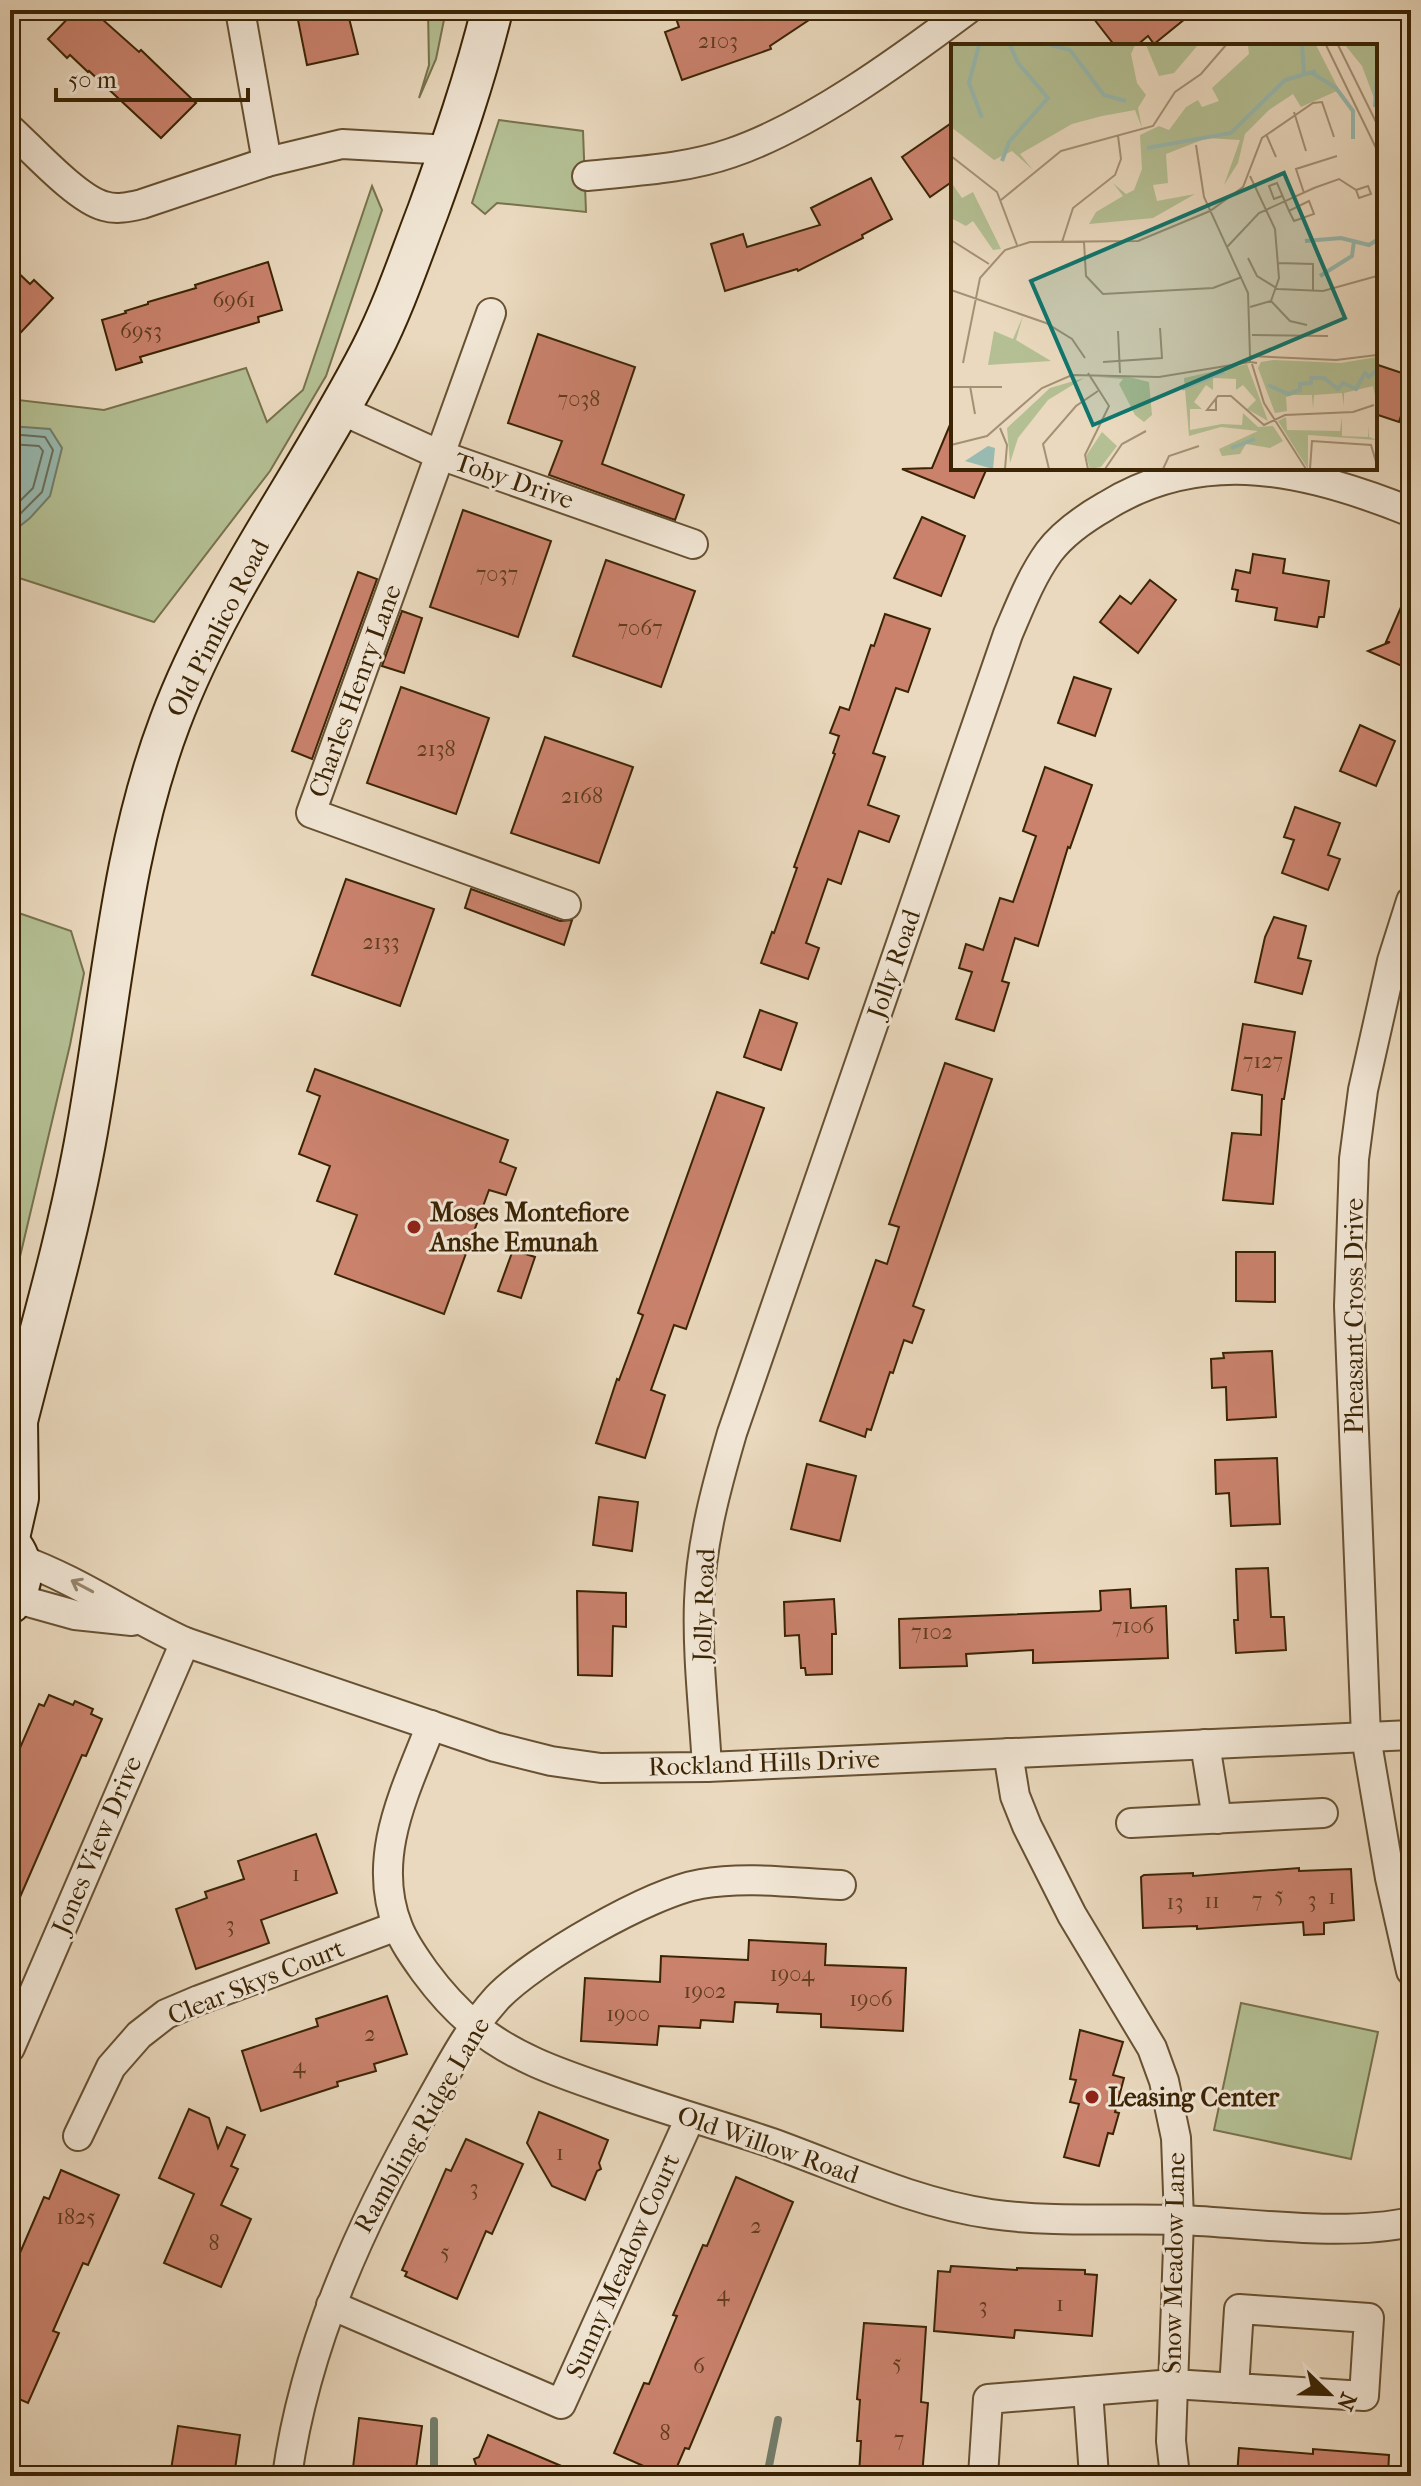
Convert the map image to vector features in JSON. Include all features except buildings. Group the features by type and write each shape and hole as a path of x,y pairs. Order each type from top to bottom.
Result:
{"street":[{"path":"240,10 267,162"},
{"name":"Old Pimlico Road","path":"12,1600 21,1579 13,1545 18,1498 14,1428 82,1158 127,879 147,796 170,723 200,653 241,575 372,349 399,290 450,150 492,10"},
{"path":"587,176 679,166 732,153 788,128 918,46 967,10"},
{"path":"10,129 84,196 102,206 121,208 142,204 267,162 342,144 450,150"},
{"name":"Charles Henry Lane","path":"491,313 311,813 566,905"},
{"name":"Toby Drive","path":"339,409 440,455 693,544"},
{"name":"Jolly Road","path":"707,1767 699,1602 704,1543 716,1487 998,664 1028,588 1050,551 1078,523 1125,494 1170,476 1214,470 1268,471 1323,480 1411,512"},
{"name":"Pheasant Cross Drive","path":"1411,901 1388,974 1363,1090 1354,1159 1349,1306 1366,1737 1390,1878 1411,1971"},
{"name":"Rockland Hills Drive","path":"13,1545 141,1622 185,1642 495,1747 551,1761 601,1768 707,1767 1411,1735"},
{"name":"Rockland Hills Drive","path":"12,1600 75,1615 141,1622"},
{"name":"Jones View Drive","path":"10,2048 185,1642"},
{"name":"Old Willow Road","path":"431,1725 391,1828 387,1858 388,1890 397,1926 413,1956 438,1989 474,2025 509,2049 567,2076 770,2142 890,2188 990,2214 1352,2228 1411,2222"},
{"path":"1205,1744 1217,1819"},
{"name":"Snow Meadow Lane","path":"1008,1753 1015,1796 1027,1826 1072,1915 1152,2048 1164,2081 1176,2138 1179,2220 1171,2441 1175,2476"},
{"path":"1131,1823 1323,1813"},
{"name":"Rambling Ridge Lane","path":"287,2476 302,2393 331,2305 357,2240 388,2175 474,2025 499,1996 528,1970 627,1912 665,1895 700,1884 736,1881 841,1885"},
{"name":"Clear Skys Court","path":"78,2136 111,2067 139,2035 166,2014 397,1926"},
{"name":"Sunny Meadow Court","path":"331,2305 561,2404 690,2118"},
{"path":"983,2476 988,2399 1173,2384 1234,2388 1364,2396 1369,2318 1239,2309 1234,2388"},
{"path":"1088,2391 1094,2476"}],"green space":[{"path":"428,10 446,10 436,59 419,98 429,65"},
{"path":"499,120 583,131 586,212 497,203 485,214 472,203"},
{"path":"372,186 382,210 326,376 270,471 154,622 10,575 10,399 104,410 246,368 267,422 303,390"},
{"path":"10,910 71,931 84,973 10,1299"},
{"path":"1241,2003 1378,2032 1351,2159 1214,2130"}],"water":[{"path":"10,426 50,429 62,448 50,496 10,534"}],"waterway":[{"path":"10,1029 15,1064 10,1151"},
{"path":"767,2476 778,2420"},
{"path":"434,2421 434,2476"}],"place":[{"name":"Moses Montefiore Anshe Emunah","path":"414,1227"},
{"name":"Leasing Center","path":"1092,2097"}]}
